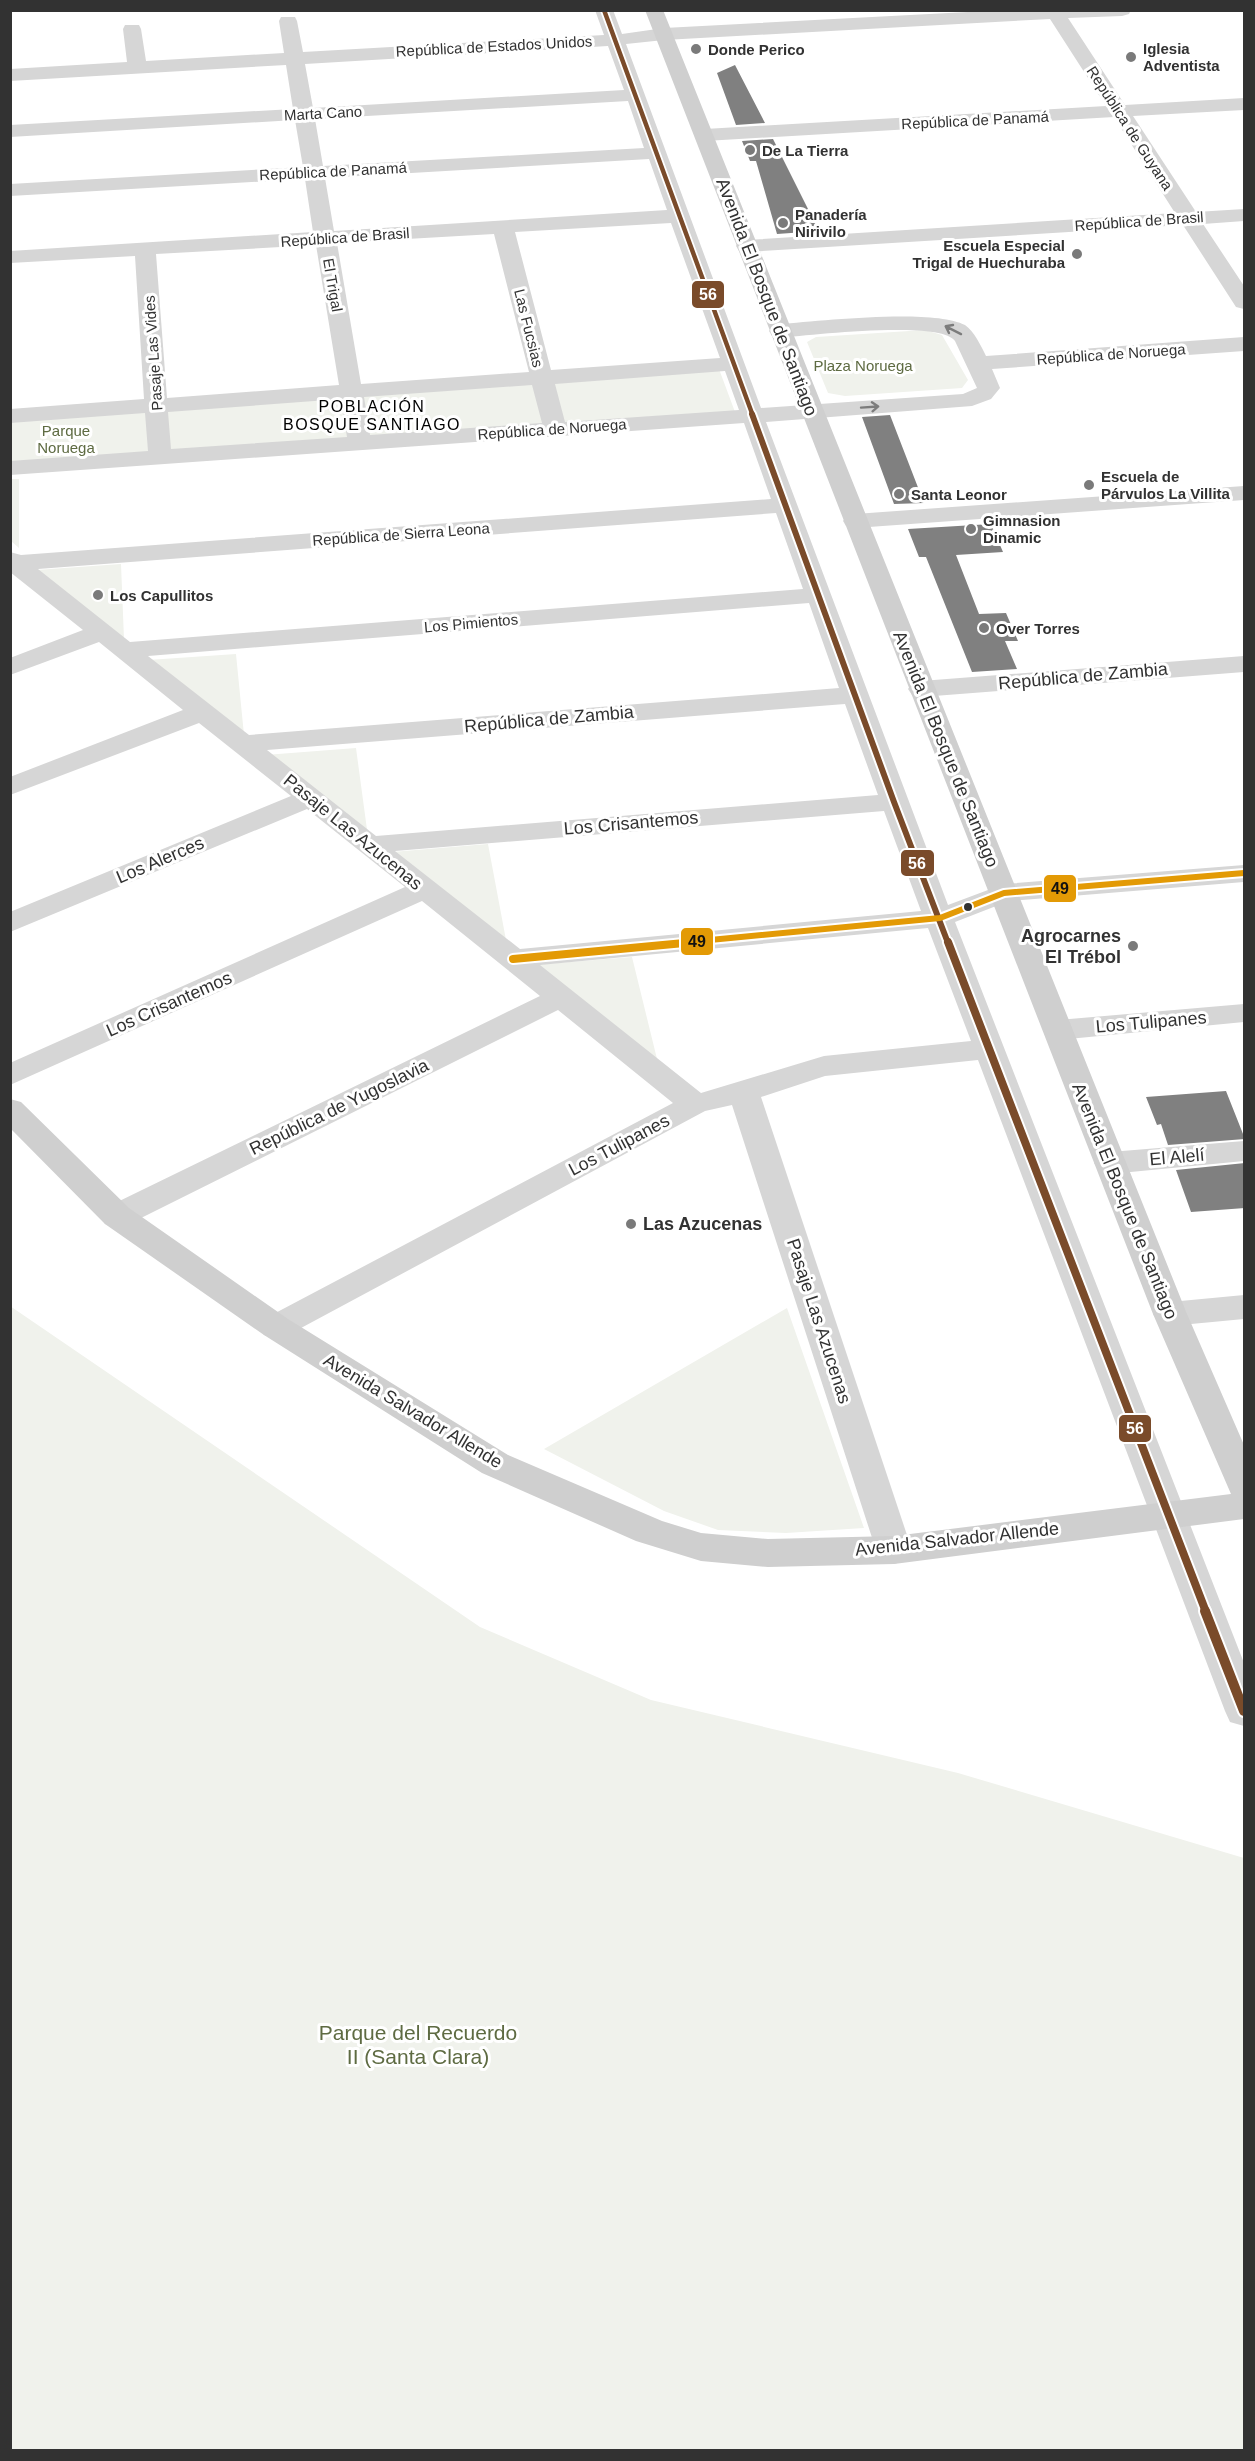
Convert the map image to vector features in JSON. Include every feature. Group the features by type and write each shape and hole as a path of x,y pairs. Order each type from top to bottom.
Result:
{"main road":[{"name":"Avenida El Bosque de Santiago","path":"654,10 1170,1314 1245,1485"},
{"name":"Avenida Salvador Allende","path":"10,1109 117,1216 276,1327 495,1464 649,1531 701,1546 768,1553 894,1550 1245,1506"}],"street":[{"path":"604,10 894,802 1245,1711"},
{"name":"República de Estados Unidos","path":"10,75 615,40 664,34 1122,10"},
{"name":"República de Guyana","path":"1056,14 1245,302"},
{"name":"El Trigal","path":"288,21 360,443"},
{"path":"132,29 137,66"},
{"name":"Marta Cano","path":"10,131 635,95"},
{"name":"República de Panamá","path":"705,135 1245,104"},
{"name":"República de Panamá","path":"10,190 656,153"},
{"name":"República de Brasil","path":"747,246 1245,215"},
{"name":"República de Brasil","path":"10,257 679,216"},
{"name":"Las Fucsias","path":"503,226 555,429"},
{"name":"Pasaje Las Vides","path":"145,249 160,457"},
{"name":"República de Noruega","path":"10,468 978,398 984,395 989,388 960,331 939,324 780,331"},
{"name":"República de Noruega","path":"977,363 1245,344"},
{"path":"10,416 733,364"},
{"path":"855,521 1245,493"},
{"name":"República de Sierra Leona","path":"13,561 785,505"},
{"name":"Pasaje Las Azucenas","path":"13,561 695,1104"},
{"name":"Los Pimientos","path":"125,650 818,595"},
{"path":"10,667 102,632"},
{"name":"República de Zambia","path":"921,689 1245,664"},
{"name":"República de Zambia","path":"243,744 854,695"},
{"path":"10,787 203,712"},
{"name":"Los Alerces","path":"10,923 310,798"},
{"name":"Los Crisantemos","path":"369,845 894,802"},
{"path":"513,959 940,918 1004,893 1245,873"},
{"name":"Los Crisantemos","path":"10,1075 425,889"},
{"name":"República de Yugoslavia","path":"117,1216 561,998"},
{"name":"Los Tulipanes","path":"1058,1030 1245,1013"},
{"name":"Los Tulipanes","path":"276,1327 695,1104 744,1092 787,1076 824,1066 990,1049"},
{"name":"Pasaje Las Azucenas","path":"744,1092 894,1550"},
{"name":"El Alelí","path":"1110,1163 1245,1151"},
{"path":"1170,1314 1245,1307"}],"green space":[{"name":"Plaza Noruega","path":"925,330 942,335 968,380 962,388 845,396 828,393 807,342 816,337"},
{"name":"Parque Noruega","path":"719,369 735,412 11,465 11,420"},
{"path":"11,479 19,479 19,548 11,541"},
{"path":"121,564 124,639 36,570"},
{"path":"236,654 244,735 148,660"},
{"path":"356,748 368,837 265,755"},
{"path":"488,844 506,940 392,852"},
{"path":"632,957 658,1063 533,965"},
{"name":"Parque del Recuerdo II (Santa Clara)","path":"10,1306 480,1627 651,1700 958,1773 1244,1858 1244,2450 11,2450"},
{"path":"787,1308 864,1528 786,1533 718,1530 664,1511 544,1449"}],"building":[{"path":"735,65 765,123 736,125 717,73"},
{"path":"773,139 819,231 777,234 756,161 750,161 742,141"},
{"path":"890,415 924,503 894,504 862,417"},
{"path":"991,524 1003,552 956,555 979,614 1006,613 1018,641 1005,641 1017,669 972,672 926,557 919,557 908,529"},
{"path":"1226,1091 1245,1139 1168,1145 1161,1124 1157,1125 1146,1097"},
{"path":"1245,1163 1245,1208 1191,1212 1176,1170"}],"transit line":[{"name":"56","path":"604,10 894,802 1244,1711"},
{"name":"49","path":"513,959 940,918 1004,893 1244,873"}],"place":[{"name":"Donde Perico","path":"696,49"},
{"name":"Iglesia Adventista","path":"1131,57"},
{"name":"De La Tierra","path":"750,150"},
{"name":"Panadería Nirivilo","path":"783,223"},
{"name":"Escuela Especial Trigal de Huechuraba","path":"1077,254"},
{"name":"Escuela de Párvulos La Villita","path":"1089,485"},
{"name":"Santa Leonor","path":"899,494"},
{"name":"Gimnasion Dinamic","path":"971,529"},
{"name":"Los Capullitos","path":"98,595"},
{"name":"Over Torres","path":"984,628"},
{"name":"Agrocarnes El Trébol","path":"1133,946"},
{"name":"Las Azucenas","path":"631,1224"}],"district":[{"name":"POBLACIÓN BOSQUE SANTIAGO","path":"372,415"}]}
